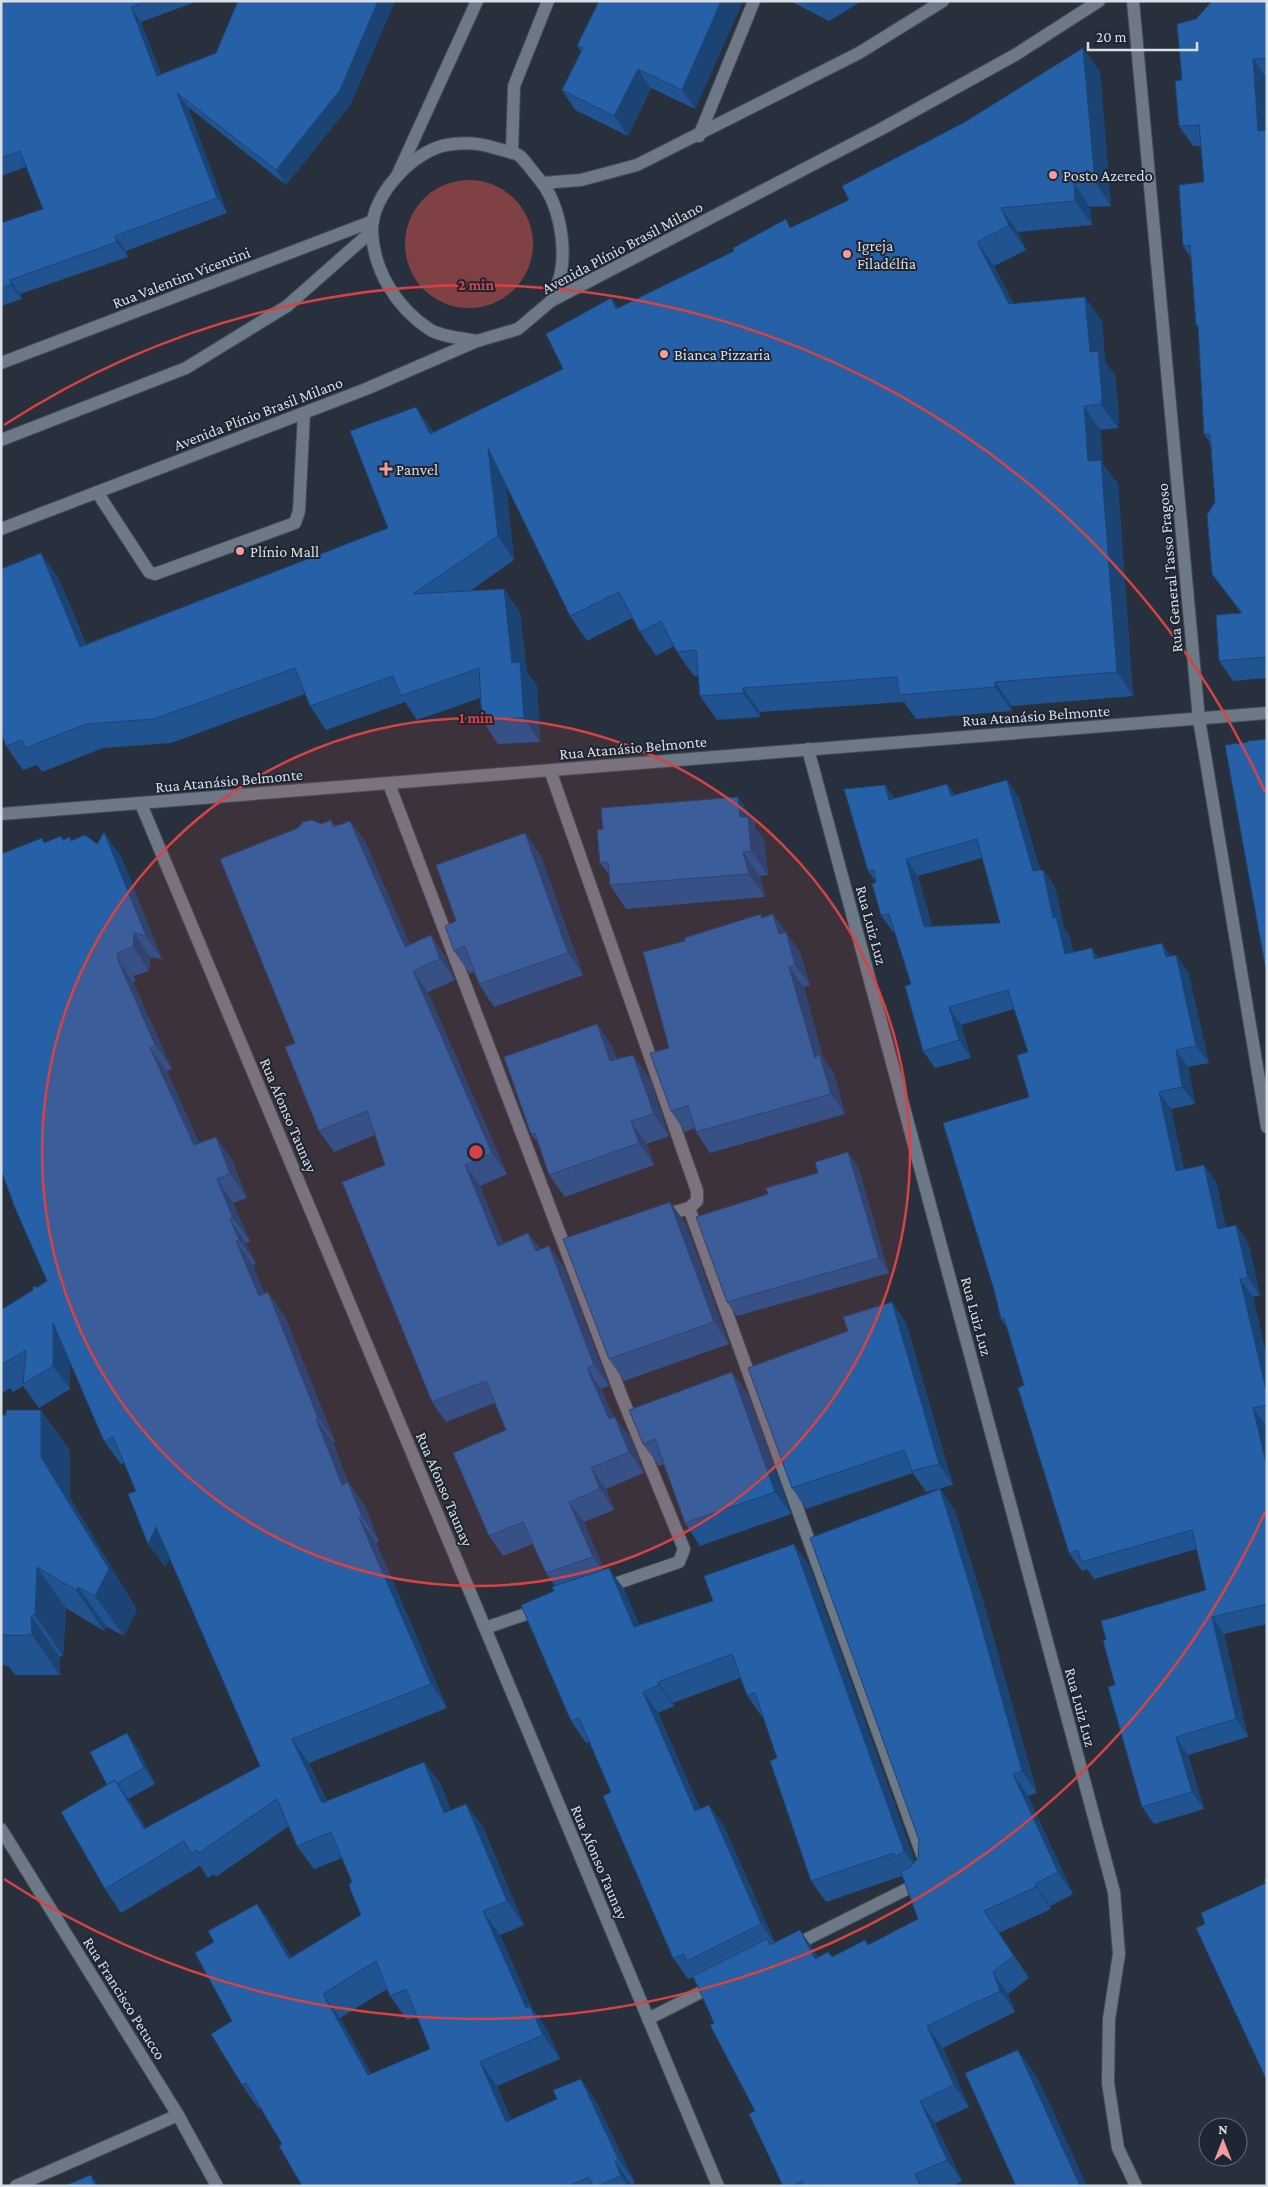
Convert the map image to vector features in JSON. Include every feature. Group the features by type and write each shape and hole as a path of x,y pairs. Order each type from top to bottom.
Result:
{"street":[{"path":"396,177 477,1"},
{"path":"512,153 514,86 548,1"},
{"path":"699,136 754,1"},
{"path":"542,183 581,180 637,165 699,136 859,53 943,1"},
{"name":"Avenida Plínio Brasil Milano","path":"1,529 304,413 476,341 518,329 551,301 883,128 1015,55 1076,18 1099,1"},
{"name":"Rua General Tasso Fragoso","path":"1133,1 1199,719 1267,1127"},
{"path":"476,341 430,330 402,305 384,282 376,256 372,226 382,194 396,177 416,159 445,145 479,143 518,155 542,183 556,204 561,230 561,272 551,301"},
{"path":"1,440 186,368 287,306 372,226"},
{"name":"Rua Valentim Vicentini","path":"1,363 372,226"},
{"path":"97,492 149,572 155,574 294,523 299,511 304,413"},
{"name":"Rua Atanásio Belmonte","path":"1,814 1267,714"},
{"name":"Rua Luiz Luz","path":"808,749 1114,1892 1119,1954 1109,2019 1108,2083 1118,2148 1136,2186"},
{"path":"550,770 697,1191 697,1201 689,1208 653,1218"},
{"path":"389,784 568,1244 621,1395 684,1548 679,1562 589,1592"},
{"name":"Rua Afonso Taunay","path":"141,804 718,2186"},
{"path":"689,1208 926,1864 927,1875 921,1882 780,1953"},
{"path":"485,1628 553,1605"},
{"name":"Rua Francisco Petucco","path":"1,1828 178,2115 218,2186"},
{"path":"648,2019 727,1979"},
{"path":"16,2186 178,2115"}],"shaded area":[{"path":"469,180 493,185 514,199 528,220 533,244 528,268 514,289 493,303 469,308 445,303 424,289 410,268 405,244 410,220 424,199 445,185"}],"building":[{"path":"1,1 148,1 131,7 157,76 216,53 238,1 378,1 340,90 276,170 177,93 217,198 115,236 117,242 10,280 11,285 1,288 1,223 43,209 20,151 1,158"},
{"path":"599,1 721,1 682,90 638,69 614,116 562,90 583,48 577,46"},
{"path":"1212,1 1267,1 1267,58 1253,59 1258,131 1267,130 1267,657 1219,661 1216,615 1242,613 1212,574 1207,515 1215,502 1210,434 1204,434 1198,325 1196,325 1190,245 1183,246 1179,185 1204,182 1199,125 1179,126 1175,81 1182,80 1177,24 1196,19"},
{"path":"1083,48 1095,182 1074,183 1075,201 1001,208 1009,226 977,242 1009,304 1085,297 1090,352 1098,351 1102,395 1101,404 1084,406 1088,461 1101,460 1117,672 995,682 995,687 899,695 897,677 743,688 743,693 700,696 696,650 677,652 661,621 640,632 619,592 570,616 488,448 498,536 413,594 504,589 512,663 520,662 524,718 482,720 479,668 401,696 393,676 310,706 295,668 154,719 86,724 25,748 22,740 6,746 1,733 1,569 41,553 80,647 388,528 350,431 416,407 430,434 563,369 546,334 611,298 616,309 734,251 733,248 786,219 790,228 849,200 842,186 965,122"},
{"path":"1267,739 1267,976 1225,745"},
{"path":"1007,780 1033,871 1043,870 1053,918 1056,917 1065,954 1092,948 1094,959 1162,943 1166,957 1176,955 1196,1046 1176,1050 1182,1087 1159,1092 1176,1171 1204,1165 1218,1229 1236,1225 1248,1278 1240,1279 1267,1394 1267,1405 1253,1408 1267,1467 1267,1604 1212,1617 1236,1719 1176,1737 1192,1792 1142,1807 1108,1687 1115,1685 1103,1641 1106,1639 1101,1621 1206,1590 1192,1530 1081,1562 1078,1550 1069,1553 1018,1388 1024,1385 1004,1318 1001,1319 994,1290 943,1123 1029,1097 1017,1055 1028,1052 1008,990 949,1007 959,1040 923,1051 905,986 911,984 889,914 881,915 872,884 876,882 874,870 868,871 844,789 885,785 889,800 947,784 951,796","holes":["977,839 1000,923 924,927 906,859"]},
{"path":"738,797 740,817 748,817 751,851 743,852 749,874 610,885 608,862 600,863 597,830 603,829 601,808"},
{"path":"312,820 321,824 331,820 333,827 350,821 405,947 431,935 440,959 413,971 492,1153 465,1165 498,1246 528,1233 536,1251 549,1246 594,1365 587,1368 609,1419 615,1417 629,1452 591,1468 600,1489 569,1502 593,1557 546,1573 523,1522 489,1536 453,1453 506,1430 486,1381 432,1402 342,1182 385,1165 367,1111 319,1131 285,1047 295,1043 220,859 298,828 303,822"},
{"path":"104,832 146,936 134,933 133,947 117,953 119,957 117,958 155,1045 150,1048 194,1145 216,1137 230,1174 217,1179 233,1218 230,1219 239,1240 236,1241 259,1296 268,1292 318,1418 316,1419 342,1485 348,1482 362,1517 359,1518 431,1684 292,1739 322,1803 424,1762 444,1813 466,1804 507,1901 483,1911 526,2008 530,2006 543,2035 480,2062 506,2122 557,2099 553,2090 581,2079 618,2159 615,2161 621,2176 597,2186 593,2186 589,2177 568,2186 302,2186 279,2146 282,2144 246,2083 242,2085 211,2034 232,2021 195,1953 214,1942 208,1931 257,1904 289,1959 361,1915 349,1884 352,1882 331,1832 297,1846 277,1799 199,1853 197,1850 192,1854 184,1841 105,1889 61,1812 115,1780 144,1829 260,1766 156,1527 148,1544 128,1494 136,1491 113,1437 104,1441 53,1323 53,1366 23,1384 26,1350 1,1365 1,1310 33,1290 33,1286 38,1287 47,1281 15,1208 1,1170 1,854 42,838 44,843 61,836 63,840 70,837 71,841 85,835 97,844","holes":["376,1961 390,1996 406,1989 430,2049 368,2075 323,1994"]},
{"path":"525,833 568,953 479,984 465,946 454,951 445,926 456,921 436,865"},
{"path":"761,914 761,918 773,914 779,934 786,932 795,965 789,967 815,1058 819,1053 831,1094 696,1132 688,1106 671,1111 650,1053 669,1048 643,952 685,941 684,938"},
{"path":"597,1024 610,1061 633,1055 654,1114 631,1121 639,1143 549,1175 535,1133 531,1134 504,1057"},
{"path":"848,1152 879,1258 727,1302 696,1217 768,1194 766,1188 818,1173 815,1162"},
{"path":"670,1202 714,1322 609,1359 563,1239"},
{"path":"892,1302 939,1464 912,1471 904,1450 792,1488 748,1368 848,1331 843,1317"},
{"path":"732,1372 775,1492 685,1523 655,1439 643,1444 629,1410"},
{"path":"6,1410 41,1410 41,1457 109,1569 95,1596 78,1587 76,1590 37,1567 35,1615 31,1616 32,1635 1,1635 1,1415 6,1415"},
{"path":"940,1489 971,1589 1022,1771 1013,1774 1058,1872 1035,1884 1036,1887 984,1911 1014,1956 993,1972 1000,1991 927,2026 954,2085 920,2101 947,2160 915,2174 921,2186 804,2186 802,2181 792,2186 783,2186 749,2114 755,2111 710,2025 714,2023 693,1976 767,1939 770,1945 800,1930 815,1959 828,1952 832,1957 865,1940 868,1945 918,1919 901,1872 910,1867 918,1858 919,1840 810,1538"},
{"path":"794,1544 904,1851 895,1857 894,1853 811,1881 770,1761 777,1758 755,1693 747,1695 732,1654 658,1682 659,1685 643,1692 695,1811 709,1805 761,1924 687,1961 684,1954 673,1958 603,1796 611,1792 579,1718 571,1721 521,1605 554,1591 552,1587 609,1568 634,1627 713,1601 704,1576"},
{"path":"127,1733 144,1768 117,1783 115,1780 107,1785 90,1752"},
{"path":"1267,1879 1267,2081 1196,1928 1205,1924 1201,1913 1266,1883 1264,1880"},
{"path":"1018,2050 1080,2186 1016,2186 965,2073"},
{"path":"91,2175 95,2186 64,2186"}],"place":[{"name":"Posto Azeredo","path":"1053,175"},
{"name":"Igreja Filadélfia","path":"847,254"},
{"name":"Bianca Pizzaria","path":"664,354"},
{"name":"Panvel","path":"386,469"},
{"name":"Plínio Mall","path":"240,551"}]}
